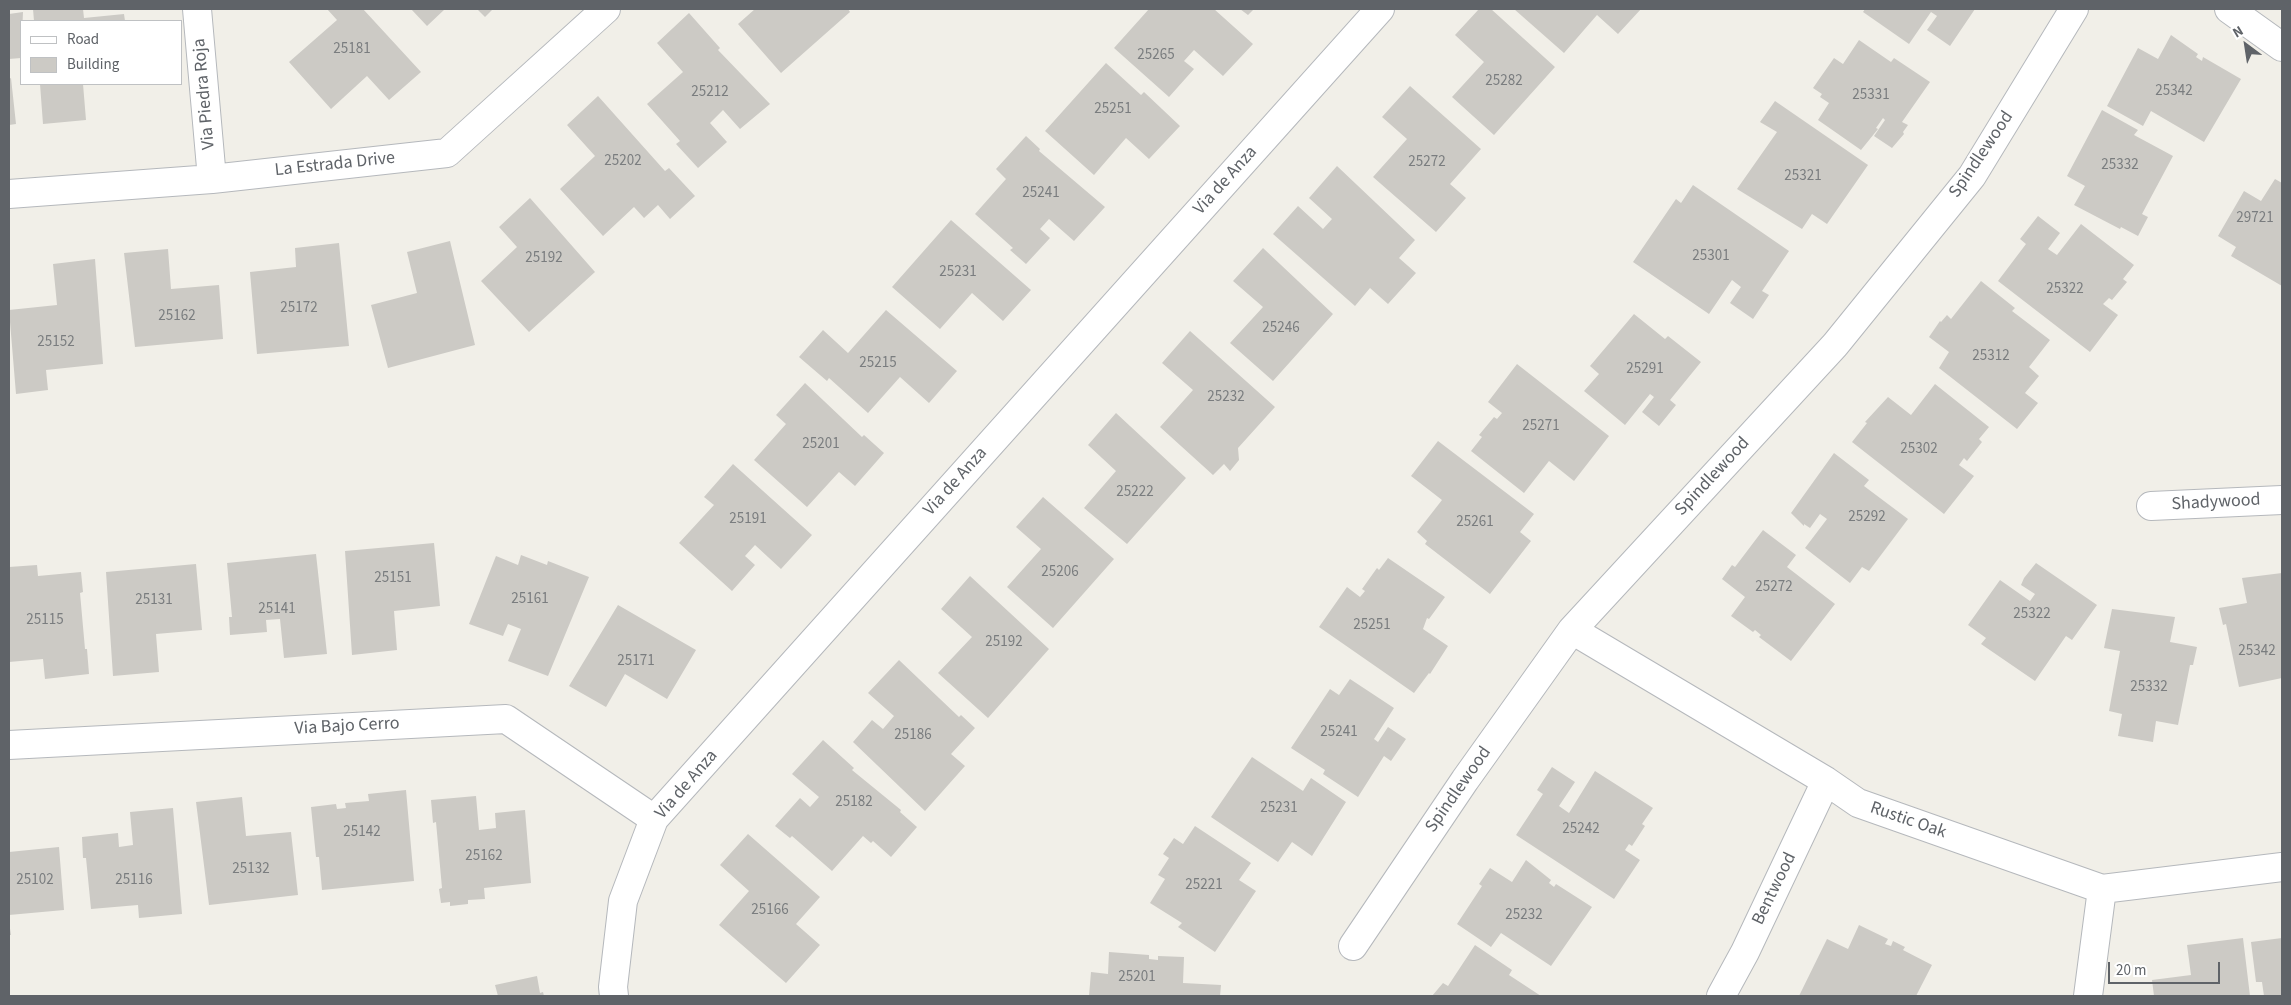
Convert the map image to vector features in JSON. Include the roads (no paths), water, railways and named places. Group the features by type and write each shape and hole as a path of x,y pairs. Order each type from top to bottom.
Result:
{"street":[{"name":"Via Piedra Roja","path":"197,9 212,179"},
{"name":"La Estrada Drive","path":"9,194 212,179 448,153 606,9"},
{"name":"Via de Anza","path":"614,996 613,987 623,901 654,820 1380,9"},
{"name":"Spindlewood","path":"1353,946 1465,780 1572,630 1835,345 1966,184 2074,9"},
{"path":"2229,9 2282,46"},
{"name":"Shadywood","path":"2151,506 2282,500"},
{"name":"Rustic Oak","path":"1572,630 1858,803 2102,890 2282,867"},
{"name":"Via Bajo Cerro","path":"9,745 506,719 654,820"},
{"name":"Bentwood","path":"1721,996 1745,952 1826,782"},
{"path":"2088,996 2102,890"}]}
